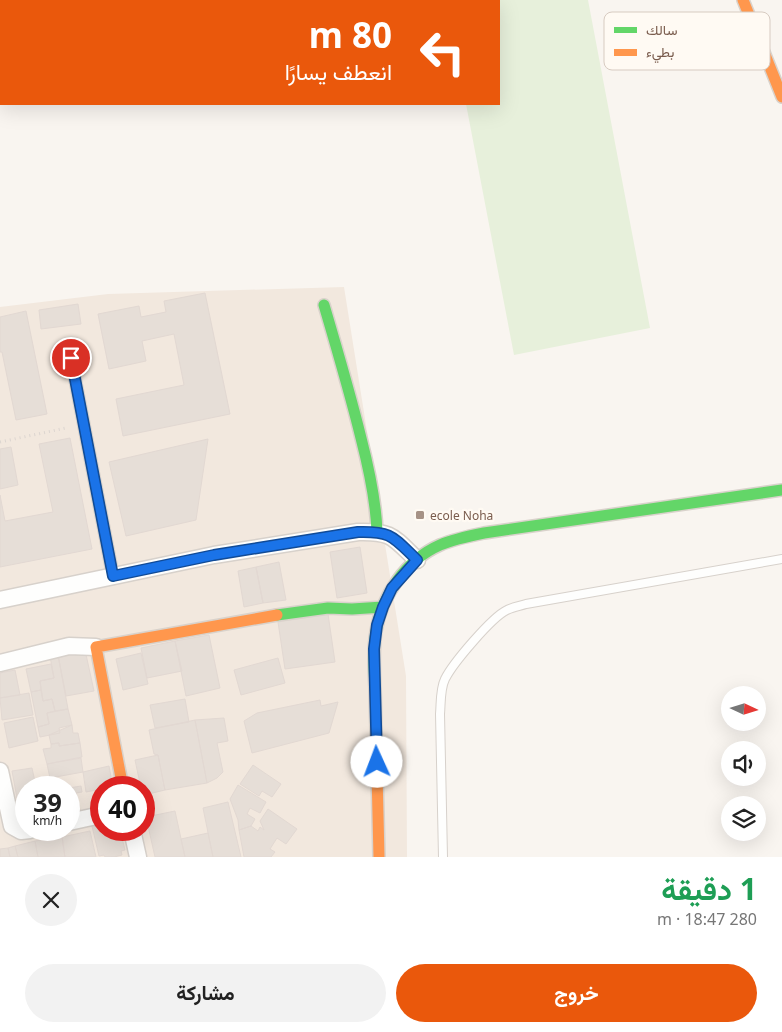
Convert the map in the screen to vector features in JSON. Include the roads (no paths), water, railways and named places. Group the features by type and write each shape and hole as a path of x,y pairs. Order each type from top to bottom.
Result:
{"street":[{"path":"743,0 748,12"},
{"path":"770,67 782,97"},
{"path":"324,305 349,388 373,486 377,532"},
{"path":"71,358 113,576"},
{"path":"379,857 374,649 377,625 392,588 417,560 434,548 460,538 484,533 782,490"},
{"path":"0,600 214,555 358,532 377,532 391,536 417,560"},
{"path":"0,663 51,649 69,646 96,647 268,616 328,608 352,610 383,607"},
{"path":"96,647 121,776"},
{"path":"0,771 12,826 15,828"},
{"path":"134,841 138,857"}],"lane":[{"path":"443,857 441,693 444,680 457,662 497,617 508,609 526,604 782,559"}],"place":[{"name":"ecole Noha","path":"420,515"}]}
